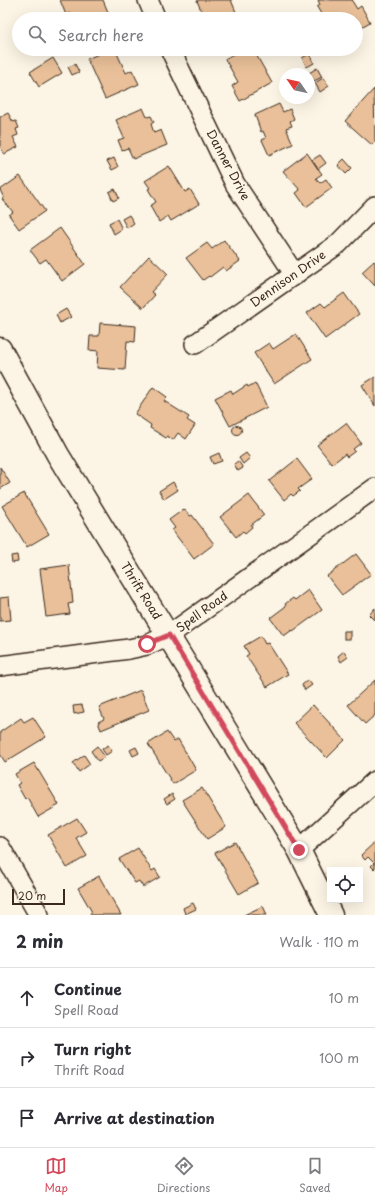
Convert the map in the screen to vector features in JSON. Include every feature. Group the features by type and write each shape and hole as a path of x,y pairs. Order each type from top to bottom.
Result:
{"street":[{"path":"148,0 153,12"},
{"name":"Danner Drive","path":"173,56 235,184 295,275"},
{"name":"Dennison Drive","path":"195,344 338,244 375,206"},
{"name":"Thrift Road","path":"0,349 58,455 299,850 331,915"},
{"name":"Spell Road","path":"0,666 129,650 169,635 375,488"},
{"path":"299,850 375,781"},
{"path":"0,847 39,915"}],"building":[{"path":"60,0 103,0 108,12 65,12"},
{"path":"231,0 236,12 202,12 197,1"},
{"path":"318,0 353,0 352,1 357,9 361,6 370,22 363,26 363,12 320,12 317,7 320,5"},
{"path":"94,56 118,56 126,73 132,70 139,84 105,99 87,59"},
{"path":"230,56 257,56 272,83 240,101 232,86 238,82 225,59"},
{"path":"310,56 314,63 307,67 302,58"},
{"path":"53,58 62,73 39,87 30,72"},
{"path":"75,64 79,72 72,75 68,67"},
{"path":"317,68 322,77 315,80 315,69"},
{"path":"323,78 329,86 320,92 315,83"},
{"path":"374,89 375,142 372,145 345,121"},
{"path":"279,104 283,112 290,109 294,119 290,121 292,126 286,128 293,144 269,155 262,140 266,138 263,131 261,132 255,115"},
{"path":"143,108 147,117 151,116 154,122 151,124 154,133 161,130 167,145 133,159 128,148 122,150 118,140 124,138 116,120"},
{"path":"8,113 13,122 16,121 19,128 16,129 18,135 13,137 18,147 4,154 0,146 0,117"},
{"path":"307,153 322,174 316,178 320,183 326,179 332,188 306,207 296,193 300,190 283,171"},
{"path":"320,155 326,163 318,169 312,160"},
{"path":"114,158 118,167 112,170 107,161"},
{"path":"344,159 352,168 346,174 338,165"},
{"path":"169,166 185,192 190,189 199,204 171,221 168,216 159,222 150,206 156,202 145,181"},
{"path":"20,176 45,211 19,229 9,215 13,212 2,199 4,198 0,190"},
{"path":"115,189 119,198 113,201 109,192"},
{"path":"129,215 134,223 127,228 122,219"},
{"path":"117,219 122,229 114,234 109,223"},
{"path":"60,228 85,264 62,281 46,259 40,263 30,250"},
{"path":"224,240 240,261 226,271 223,267 210,277 209,276 203,280 186,258 207,243 212,249"},
{"path":"149,256 168,274 151,292 155,295 143,308 120,287"},
{"path":"374,261 375,262 375,286 362,272"},
{"path":"344,293 359,314 325,339 307,313 321,303 325,307"},
{"path":"66,309 71,317 60,323 56,315"},
{"path":"100,323 136,326 135,342 127,341 125,370 97,368 98,351 89,350 90,336 99,336"},
{"path":"296,334 312,359 274,384 254,353 269,343 273,349"},
{"path":"375,377 375,406 362,385"},
{"path":"255,383 267,407 230,426 215,398 231,390 233,394 247,385 248,387"},
{"path":"153,387 167,397 164,401 189,417 187,420 195,425 186,439 178,433 173,440 167,436 166,438 150,428 151,425 135,414"},
{"path":"346,423 361,443 353,449 355,451 347,457 345,454 332,464 317,445"},
{"path":"237,425 242,430 237,435 232,430"},
{"path":"219,453 222,461 213,464 210,457"},
{"path":"246,453 250,458 243,464 239,458"},
{"path":"297,459 312,479 298,489 300,491 293,496 291,494 284,500 269,481"},
{"path":"238,461 243,468 238,471 234,464"},
{"path":"0,467 10,483 0,489"},
{"path":"173,482 178,490 164,499 159,491"},
{"path":"24,493 49,534 27,547 2,506"},
{"path":"249,495 264,515 251,525 252,527 245,533 243,531 236,537 220,517"},
{"path":"184,509 190,516 192,515 214,544 194,559 172,530 175,528 169,520"},
{"path":"356,554 371,574 342,595 327,576"},
{"path":"17,555 18,562 12,563 11,556"},
{"path":"69,565 73,603 68,604 70,614 46,617 40,569"},
{"path":"308,590 322,610 284,636 270,618 286,606 285,604 293,598 295,600"},
{"path":"9,597 11,620 0,621 0,598"},
{"path":"375,608 375,619 374,620 369,615"},
{"path":"344,631 350,631 350,639 344,639"},
{"path":"261,636 265,644 268,643 288,674 267,687 246,656 249,654 244,646"},
{"path":"344,651 348,657 341,662 338,656"},
{"path":"308,680 312,685 305,690 302,685"},
{"path":"375,680 375,715 365,724 348,705"},
{"path":"141,690 149,710 101,730 98,722 104,719 99,707"},
{"path":"82,705 84,712 74,714 73,706"},
{"path":"313,705 345,740 327,758 294,723"},
{"path":"33,717 46,737 5,762 0,754 0,732 21,718 24,722"},
{"path":"167,732 174,742 178,739 196,770 173,784 148,744"},
{"path":"108,745 112,751 106,755 102,749"},
{"path":"97,746 105,757 98,761 91,751"},
{"path":"136,747 139,753 133,756 130,750"},
{"path":"84,755 90,764 79,772 73,763"},
{"path":"34,763 59,805 38,817 27,797 25,799 17,785 20,783 15,774"},
{"path":"202,788 226,827 207,839 182,800"},
{"path":"172,794 175,799 167,804 164,799"},
{"path":"77,818 86,832 76,838 87,856 67,868 48,835"},
{"path":"235,842 258,883 239,894 215,853"},
{"path":"375,842 374,869 371,866 374,863 368,857 365,860 361,855"},
{"path":"138,848 152,871 155,869 160,877 143,887 139,881 135,883 119,859"},
{"path":"99,876 121,915 91,915 90,913 92,912 78,888"},
{"path":"193,903 196,909 185,914 183,908"},
{"path":"263,906 267,915 244,915"}],"route":[{"path":"147,644 169,635 299,850"}]}
